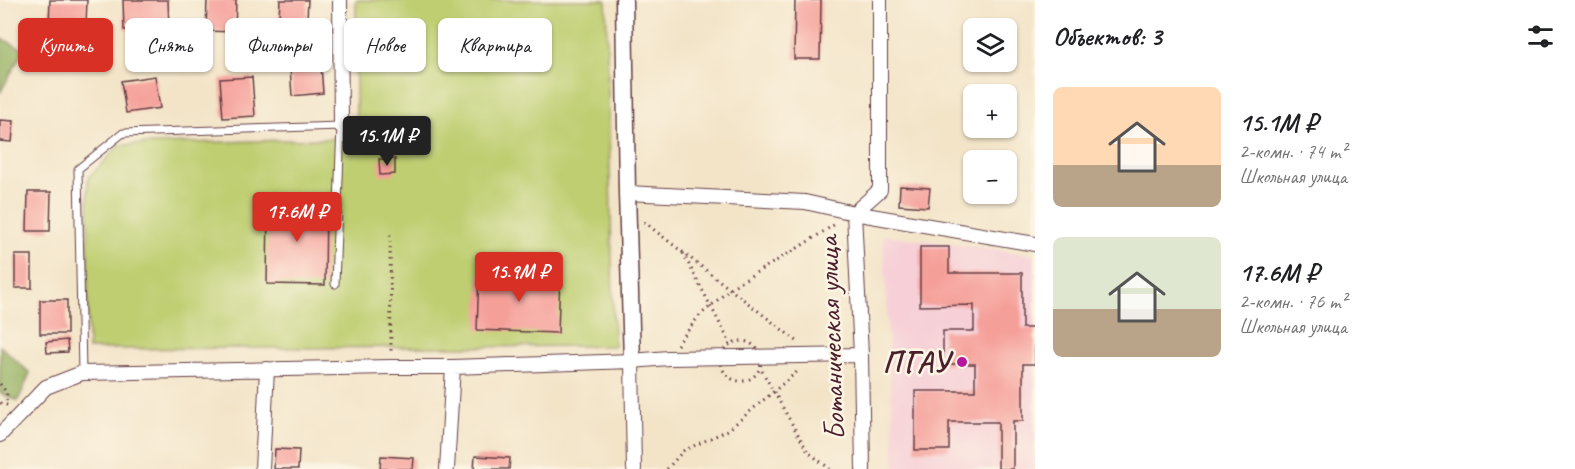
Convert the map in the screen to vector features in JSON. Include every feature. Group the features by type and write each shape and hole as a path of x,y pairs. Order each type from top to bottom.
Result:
{"street":[{"path":"340,0 340,126"},
{"path":"624,0 634,469"},
{"name":"Ботаническая улица","path":"862,469 861,355 854,213 880,190 880,0"},
{"path":"627,193 805,202 854,213 1035,244"},
{"path":"0,435 46,387 82,373 453,367 668,358 861,355"},
{"path":"447,469 453,367"},
{"path":"262,469 267,369"}],"lane":[{"path":"82,373 78,169 123,133 340,126 335,284"}],"path":[{"path":"668,358 698,317 735,285 854,213"},
{"path":"641,220 815,356 728,430 683,451 667,469"},
{"path":"390,235 391,367"},
{"path":"682,252 731,344"},
{"path":"760,367 808,452 830,469"},
{"path":"0,384 7,393 6,405"}],"shaded area":[{"name":"ПГАУ","path":"883,235 1035,255 1035,469 895,469"}],"green space":[{"path":"356,0 606,0 614,346 88,349 88,178 120,145 356,138 356,72 426,72 426,18 356,18"},
{"path":"0,38 18,46 18,60 0,93"},
{"path":"0,346 30,373 18,401 0,393"}],"building":[{"path":"50,0 87,0 86,18 49,18"},
{"path":"123,0 168,0 169,18 125,18 124,30"},
{"path":"207,0 236,0 235,18 225,18 225,32 213,31 213,18 206,18"},
{"path":"280,0 308,0 307,18 279,18"},
{"path":"795,0 821,0 820,59 794,59"},
{"path":"290,72 322,72 323,93 292,96"},
{"path":"155,76 160,108 126,113 121,81"},
{"path":"252,77 255,116 223,118 220,79"},
{"path":"0,120 14,121 12,142 0,141"},
{"path":"379,159 395,159 395,174 380,175"},
{"path":"900,186 930,188 928,207 899,205"},
{"path":"28,192 51,192 50,231 27,231"},
{"path":"268,202 326,202 325,285 267,284"},
{"path":"920,247 949,247 949,273 1022,273 1022,328 1035,328 1035,364 1023,364 1023,421 1013,421 1013,469 998,469 998,422 949,422 949,450 915,450 915,391 975,391 975,364 943,364 943,331 974,331 974,305 920,306"},
{"path":"15,255 32,255 32,288 15,288"},
{"path":"479,273 560,275 558,333 477,330"},
{"path":"40,300 67,300 67,334 40,334"},
{"path":"67,340 68,352 47,353 46,342"},
{"path":"275,449 299,450 298,469 274,469"},
{"path":"381,456 414,458 413,469 380,469"},
{"path":"475,456 510,458 509,469 474,469"}],"place":[{"name":"ПГАУ","path":"962,362"}]}
